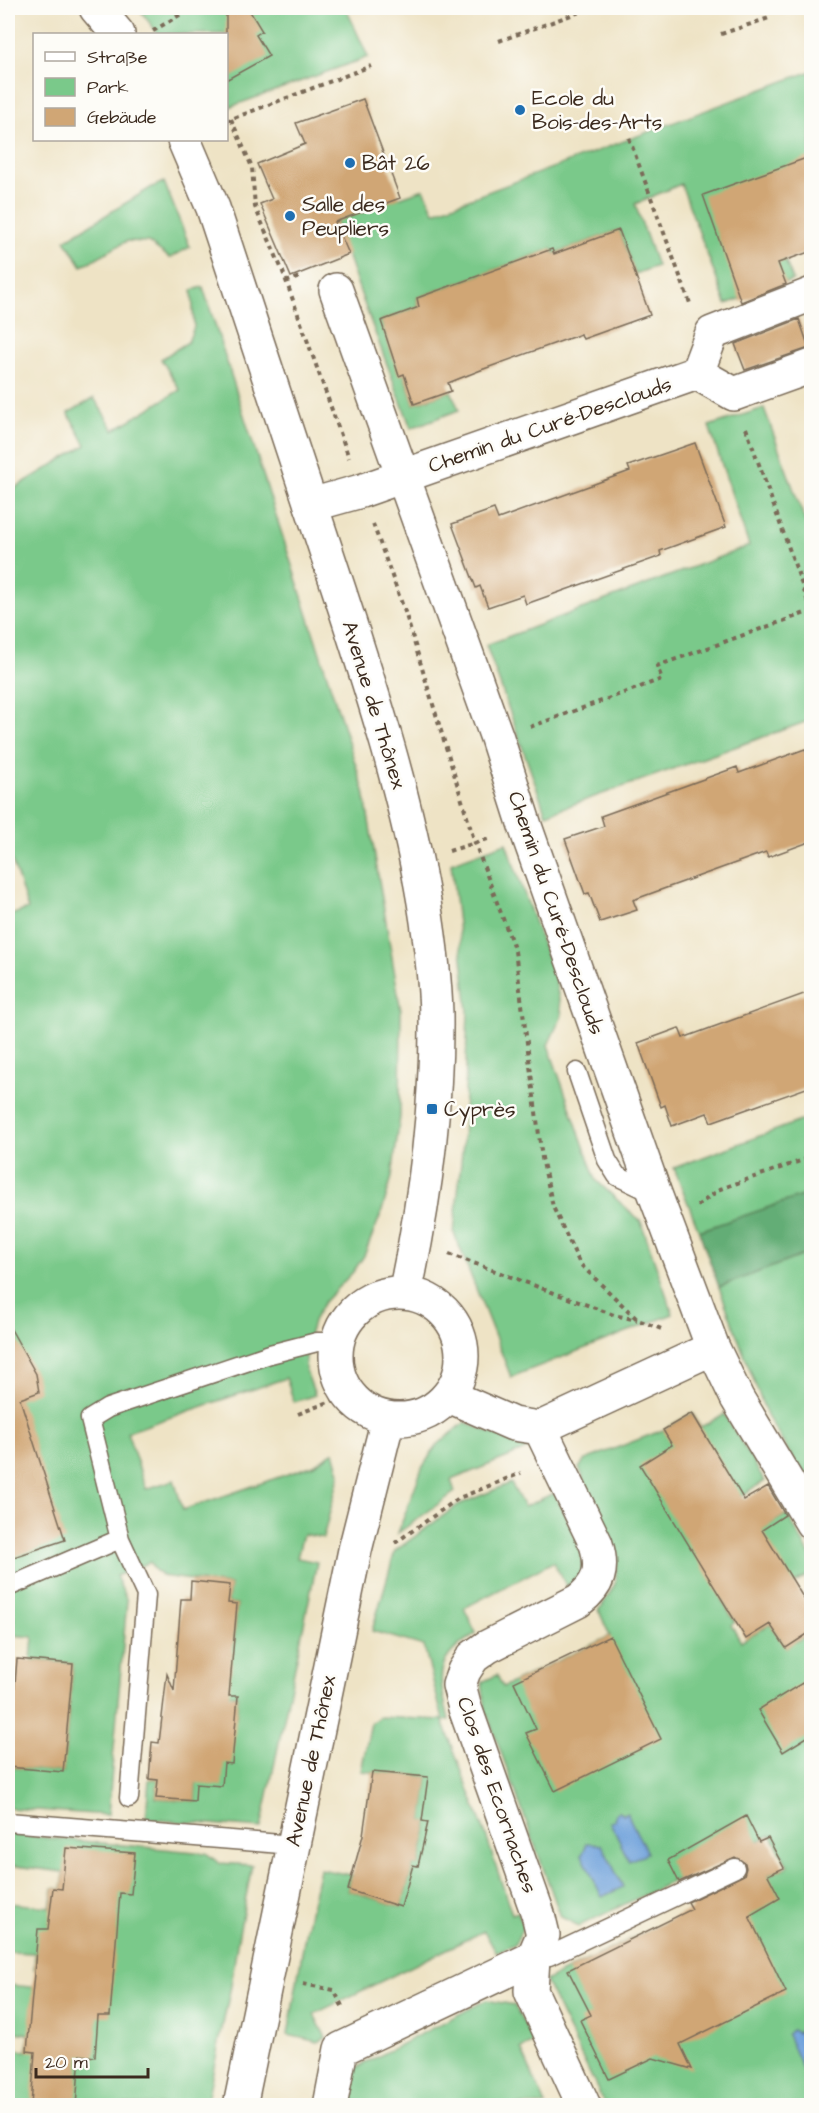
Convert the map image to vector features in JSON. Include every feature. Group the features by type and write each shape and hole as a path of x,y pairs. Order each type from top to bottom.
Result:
{"street":[{"path":"96,8 117,33"},
{"name":"Avenue de Thônex","path":"184,141 213,208 370,685 397,778 417,860 430,941 436,1013 427,1171 405,1293"},
{"name":"Chemin du Curé-Desclouds","path":"336,290 497,738 525,826 667,1229 713,1348 737,1398 812,1523"},
{"path":"712,333 812,294"},
{"name":"Chemin du Curé-Desclouds","path":"697,373 712,333"},
{"path":"734,394 812,366"},
{"name":"Chemin du Curé-Desclouds","path":"311,505 403,477 697,373 734,394"},
{"path":"405,1293 417,1295 432,1302 447,1314 456,1327 463,1361 458,1379 449,1396 435,1409 420,1416 388,1419 362,1408 349,1394 341,1381 336,1364 337,1342 345,1323 359,1307 372,1298 405,1293"},
{"path":"449,1396 513,1424 540,1428 713,1348"},
{"name":"Avenue de Thônex","path":"240,2106 350,1574 388,1419"},
{"name":"Clos des Ecornaches","path":"540,1428 596,1544 600,1558 596,1582 589,1593 578,1601 487,1647 473,1657 459,1685 465,1708 538,1914 543,1935 533,1958 531,1991 584,2106"},
{"path":"330,2106 341,2049 533,1958"}],"lane":[{"path":"577,1072 607,1160 617,1176 654,1194"},
{"path":"129,1798 146,1595 120,1539 90,1419 108,1408 270,1354 317,1342 337,1342"},
{"path":"8,1587 120,1539"},
{"path":"8,1822 293,1845"},
{"path":"533,1958 549,1956 735,1868"}],"path":[{"path":"150,33 190,8"},
{"path":"499,41 591,8"},
{"path":"721,34 772,17"},
{"path":"371,66 229,120 252,168 255,207 286,282 405,612 475,843 515,951 542,1158 552,1207 580,1264 638,1320"},
{"path":"629,138 688,302 712,333"},
{"path":"497,738 662,679 657,666 811,612 734,394"},
{"path":"417,860 525,826"},
{"path":"667,1229 720,1189 812,1157"},
{"path":"414,1247 452,1255 614,1315 638,1320 713,1348"},
{"path":"298,1414 349,1394"},
{"path":"350,1574 459,1498 555,1459"},
{"path":"267,1977 334,1990 359,2040"}],"green space":[{"path":"144,8 346,8 368,57 228,108 228,33 157,33 140,10"},
{"path":"811,71 811,156 785,260 793,280 726,304 681,184 635,204 657,266 635,274 619,230 554,254 552,249 417,298 419,307 381,321 399,375 404,374 414,404 451,391 459,410 411,428 335,220 424,189 434,212"},
{"path":"164,182 190,247 170,258 148,242 127,241 82,266 65,240"},
{"path":"203,287 364,791 401,1011 400,1117 392,1177 381,1214 364,1256 353,1272 324,1302 314,1319 308,1339 305,1368 315,1395 294,1402 286,1378 127,1432 146,1489 174,1480 183,1510 314,1465 334,1452 340,1473 323,1538 303,1534 297,1558 317,1562 261,1828 146,1819 149,1779 158,1780 156,1798 195,1801 196,1784 236,1718 238,1695 221,1694 234,1640 237,1604 228,1603 230,1585 162,1576 150,1562 116,1576 127,1601 108,1815 8,1808 8,1767 63,1772 73,1664 31,1660 33,1637 11,1635 14,1618 8,1620 8,916 28,909 8,848 8,492 86,445 68,413 94,398 114,430 180,390 161,359 188,342 194,327 192,290"},
{"path":"764,408 811,537 811,720 546,814 486,645 749,546 709,426"},
{"path":"506,843 555,979 562,1015 548,1045 596,1180 641,1222 673,1314 511,1377 454,1233 463,1142 468,1011 451,863"},
{"path":"811,1117 811,1193 699,1231 674,1168"},
{"path":"811,1193 811,1252 719,1287 699,1231"},
{"path":"811,1252 811,1489 767,1416 719,1287"},
{"path":"692,1413 701,1427 724,1414 765,1481 741,1496 762,1529 787,1514 811,1557 811,1573 778,1594 765,1572 721,1599 735,1622 731,1625 741,1642 770,1624 786,1647 811,1633 811,2105 605,2105 545,1981 788,1866 771,1835 579,1926 561,1917 486,1711 482,1682 497,1675 503,1687 610,1636 599,1611 615,1584 618,1554 579,1468 585,1460 663,1430"},
{"path":"465,1422 528,1449 451,1480 455,1492 398,1533 422,1468 436,1446"},
{"path":"511,1483 524,1507 554,1493 575,1536 582,1559 582,1569 577,1579 567,1587 553,1562 464,1608 476,1633 452,1652 442,1670 441,1680 449,1720 443,1721 485,1833 512,1914 518,1912 523,1927 515,1944 496,1952 484,1931 314,2014 326,2038 318,2042 288,2035 306,1929 320,1869 351,1875 348,1890 401,1907 413,1865 419,1865 428,1823 422,1821 428,1777 361,1771 371,1723 379,1717 443,1720 424,1646 372,1631 395,1551 458,1505"},
{"path":"8,1834 206,1853 219,1863 252,1865 231,1986 206,2105 8,2105 8,2049 27,2051 29,2034 8,2031 8,1985 43,1988 45,1970 34,1969 35,1953 8,1952 8,1903 50,1907 53,1888 62,1889 64,1872 8,1865"},
{"path":"486,2000 514,2005 534,2042 521,2049 546,2105 346,2106 354,2069"}],"water":[{"path":"619,1812 624,1815 627,1813 647,1853 629,1861 610,1822"},
{"path":"587,1843 602,1845 623,1887 602,1897 582,1855"},
{"path":"811,2027 812,2088 787,2035 792,2030 797,2033"}],"building":[{"path":"226,8 248,8 262,31 256,35 269,56 228,79 228,33 226,33"},
{"path":"363,99 400,198 335,222 349,254 291,277 260,204 272,199 257,164 305,144 296,123"},
{"path":"812,156 812,251 778,263 786,284 741,302 703,195"},
{"path":"619,230 650,315 583,339 581,334 481,370 448,383 451,391 414,404 404,374 399,376 381,321 419,307 417,298 552,249 554,254"},
{"path":"799,319 809,348 745,370 735,344"},
{"path":"695,443 726,527 660,551 661,556 526,604 523,595 488,607 480,586 476,588 452,524 494,509 498,519 630,471 628,466"},
{"path":"805,749 812,767 812,841 768,857 766,852 633,900 637,910 600,922 589,893 585,894 565,839 604,826 601,816 737,767 739,773"},
{"path":"812,991 812,1086 711,1122 707,1113 672,1126 665,1105 661,1107 638,1043 679,1028 683,1038"},
{"path":"8,1324 36,1374 39,1392 20,1399 65,1540 8,1559"},
{"path":"692,1413 744,1500 768,1486 785,1515 762,1530 812,1612 812,1631 786,1648 770,1624 746,1639 640,1465 672,1445 663,1430"},
{"path":"191,1581 230,1585 228,1603 237,1604 229,1696 238,1696 232,1764 224,1763 222,1786 196,1784 195,1801 156,1798 158,1780 149,1779 152,1742 159,1743 167,1674 174,1691 181,1599 190,1599"},
{"path":"610,1636 661,1739 555,1791 526,1733 536,1729 514,1682"},
{"path":"17,1659 73,1664 63,1772 8,1767"},
{"path":"812,1677 812,1734 783,1752 758,1710"},
{"path":"372,1772 428,1777 422,1821 428,1822 418,1866 413,1865 401,1907 348,1890 363,1835"},
{"path":"746,1816 759,1842 768,1838 784,1868 768,1875 780,1898 749,1916 786,1992 680,2044 692,2069 653,2058 609,2079 580,2020 591,2015 568,1970 692,1909 688,1902 744,1875 745,1863 735,1857 679,1882 668,1860"},
{"path":"66,1848 135,1853 131,1894 120,1893 110,2016 98,2016 95,2057 80,2055 76,2106 31,2106 35,2052 27,2051 38,1929 48,1929 53,1888 62,1889"}],"place":[{"name":"Ecole du Bois-des-Arts","path":"520,110"},
{"name":"Bât 26","path":"350,163"},
{"name":"Salle des Peupliers","path":"290,216"},
{"name":"Cyprès","path":"432,1109"}]}
